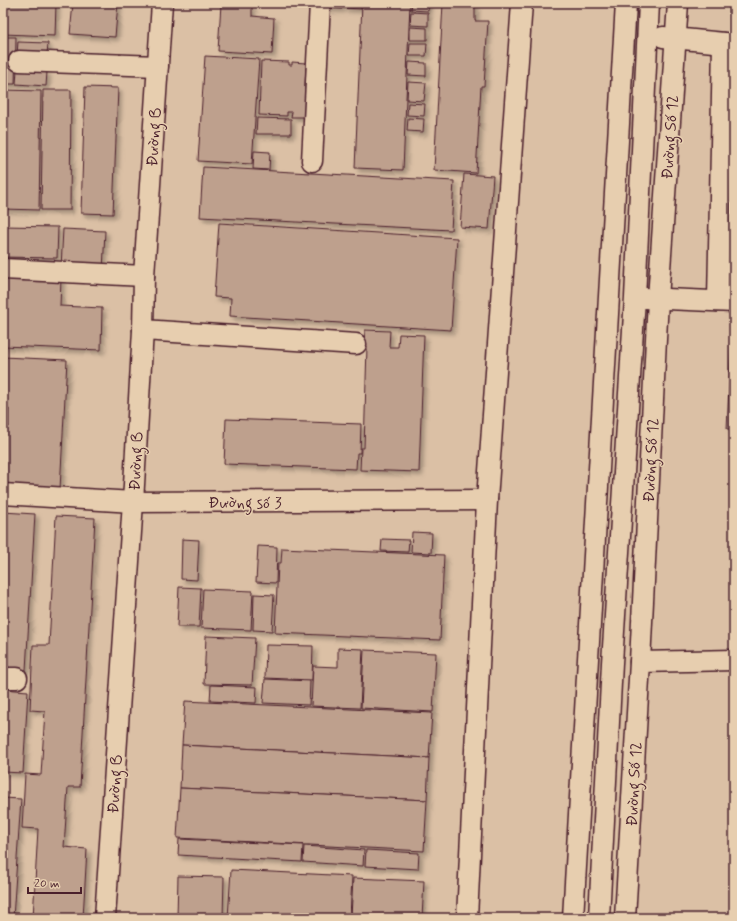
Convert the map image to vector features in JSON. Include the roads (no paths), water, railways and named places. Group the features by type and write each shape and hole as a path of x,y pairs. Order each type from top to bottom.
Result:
{"street":[{"name":"Đường B","path":"105,918 133,502 143,330 144,276 162,3"},
{"path":"312,161 320,3"},
{"path":"467,918 487,500 522,3"},
{"path":"573,918 626,3"},
{"name":"Đường Số 12","path":"599,918 612,664 635,298 649,3"},
{"name":"Đường Số 12","path":"625,918 640,662 658,299 678,3"},
{"path":"635,298 726,302 729,44 647,36"},
{"path":"19,61 158,66"},
{"path":"3,269 144,276"},
{"path":"143,330 356,344"},
{"name":"Đường số 3","path":"3,494 133,502 487,500"},
{"path":"640,662 734,660"}]}
